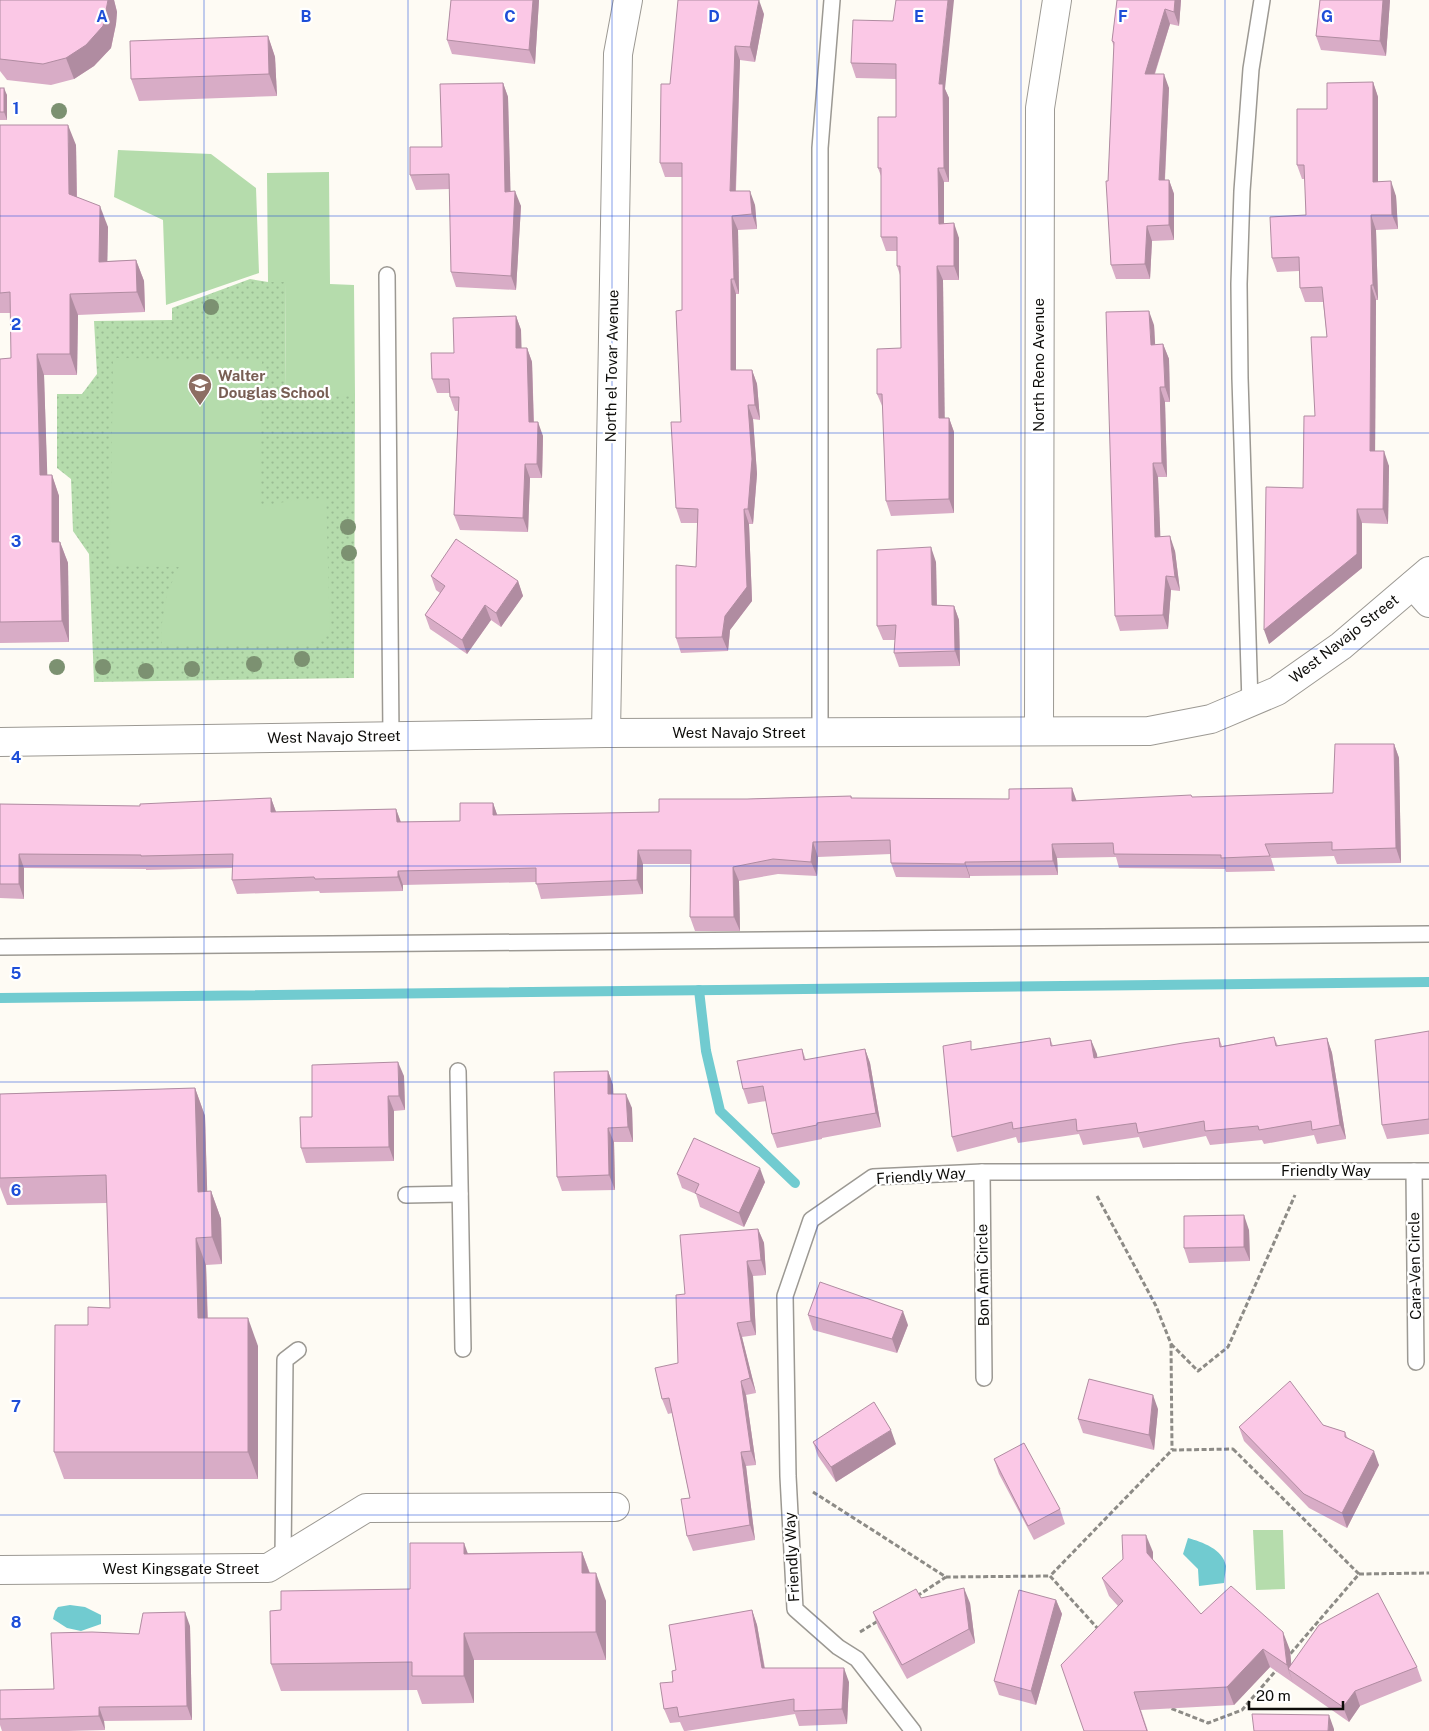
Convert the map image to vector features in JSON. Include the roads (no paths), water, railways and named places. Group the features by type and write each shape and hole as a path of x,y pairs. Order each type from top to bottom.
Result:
{"street":[{"name":"North el Tovar Avenue","path":"606,734 618,54 628,0"},
{"name":"North Reno Avenue","path":"1039,731 1040,108 1057,0"},
{"name":"West Navajo Street","path":"0,742 606,734 1150,731 1211,719 1277,692 1424,586"},
{"name":"West Kingsgate Street","path":"0,1570 268,1568 366,1508 615,1506"}],"lane":[{"path":"820,732 820,148 832,0"},
{"path":"1250,704 1239,284 1242,192 1251,69 1262,0"},
{"path":"387,275 392,737"},
{"path":"0,947 1429,934"},
{"path":"458,1071 463,1349"},
{"name":"Friendly Way","path":"913,1731 857,1659 838,1647 795,1609 788,1476 785,1296 811,1220 873,1177 982,1172 1422,1171"},
{"name":"Cara-Ven Circle","path":"1416,1362 1422,1171"},
{"name":"Bon Ami Circle","path":"982,1172 984,1378"},
{"path":"406,1195 460,1194"},
{"path":"283,1559 285,1360 298,1350"}],"water":[{"path":"1188,1538 1211,1547 1221,1555 1226,1566 1224,1583 1199,1586 1198,1569 1183,1554"},
{"path":"70,1605 85,1607 101,1615 101,1624 81,1631 67,1628 53,1619 58,1607"}],"waterway":[{"path":"0,998 1429,982"},
{"path":"699,990 706,1051 720,1111 795,1183"}],"place":[{"name":"Walter Douglas School","path":"200,406"}]}
